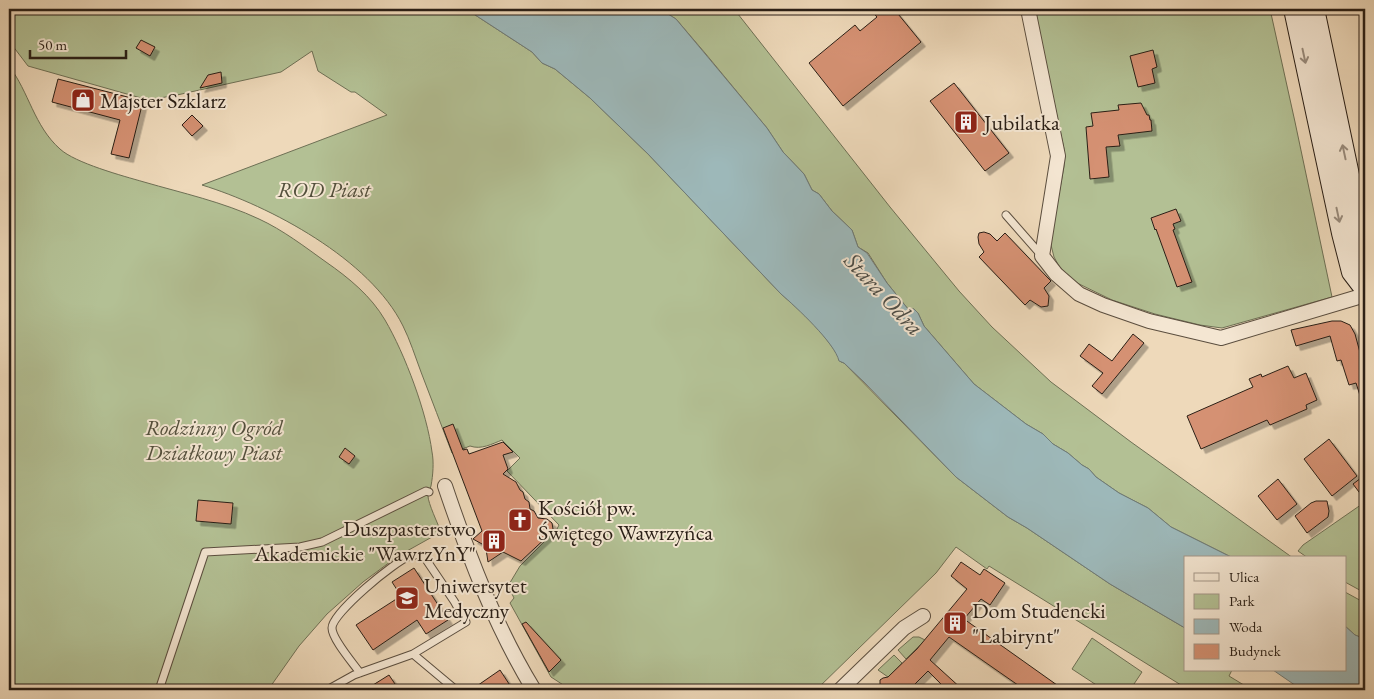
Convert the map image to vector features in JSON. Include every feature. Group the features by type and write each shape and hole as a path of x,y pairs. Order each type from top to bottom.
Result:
{"main road":[{"path":"1294,9 1342,233 1352,272 1365,289"},
{"path":"1317,10 1365,251"}],"street":[{"path":"1028,9 1058,156 1042,256 1064,282 1084,296 1149,321 1221,338 1365,295"},
{"path":"445,486 484,592 529,689"},
{"path":"840,690 904,628 923,616"}],"lane":[{"path":"1006,215 1042,256"},
{"path":"159,690 204,552 300,547 322,542 426,491 429,492"},
{"path":"327,690 341,681 412,654 466,622 425,558 417,555 404,558 359,594 337,616 332,626 333,636 360,673"},
{"path":"412,654 456,690"}],"green space":[{"name":"ROD Piast","path":"9,9 466,9 532,52 542,63 555,69 590,98 648,154 781,294 814,325 830,344 841,362 956,477 1008,517 1110,584 1184,627 1184,672 1231,672 1229,676 1252,690 1189,690 989,566 987,569 956,547 936,573 816,690 571,690 551,677 510,603 514,598 508,586 520,566 559,525 507,471 520,458 502,440 482,447 470,446 452,453 403,326 388,302 367,279 343,257 287,221 229,194 202,185 387,115 355,92 351,92 318,71 312,51 281,72 148,100 28,66 9,41"},
{"path":"660,9 734,9 890,207 959,291 992,327 1051,382 1290,556 1229,556 1171,527 1148,508 1119,493 1096,477 1089,469 974,384 924,326 918,313 914,309 908,309 887,283 868,253 858,247 852,230 832,211 819,194 812,190 804,174 783,152 767,128 676,19"},
{"path":"1034,9 1270,9 1332,297 1222,328 1200,325 1155,314 1112,300 1073,281 1059,266 1051,245 1064,166 1064,149"},
{"name":"Rodzinny Ogród Działkowy Piast","path":"9,66 44,130 60,149 76,159 100,168 231,208 268,223 285,233 343,274 366,295 385,320 400,349 420,402 429,437 433,456 433,469 428,499 441,532 398,556 363,582 327,614 299,646 268,690 9,690"},
{"path":"1365,502 1365,593 1346,583 1346,556 1305,556 1298,551 1303,545"},
{"path":"1346,593 1365,603 1365,639 1355,635 1346,627"},
{"path":"913,637 925,640 906,659 898,650"},
{"path":"1092,638 1142,672 1130,690 1104,690 1072,669"},
{"path":"894,655 902,663 888,677 878,670"}],"water":[{"name":"Stara Odra","path":"466,9 660,9 676,19 767,128 783,152 804,174 812,190 819,194 832,211 852,230 858,247 867,253 887,283 908,309 914,309 918,313 924,326 974,384 1119,493 1148,508 1171,527 1229,556 1184,556 1184,627 1110,584 1008,517 956,477 864,382 844,363 839,361 836,353 823,335 781,294 648,154 590,98 555,69 542,63 532,52"},
{"path":"1346,627 1355,635 1365,639 1365,690 1302,690 1276,672 1346,672"}],"building":[{"path":"870,9 894,9 921,42 843,106 809,63 855,25 860,31 877,17"},
{"path":"141,40 155,47 150,56 136,48"},
{"path":"1153,50 1157,67 1152,69 1155,83 1138,87 1130,56"},
{"path":"221,72 222,83 200,88 208,75"},
{"path":"58,79 143,101 129,158 111,154 120,120 52,102"},
{"name":"Jubilatka","path":"954,83 1009,153 985,171 930,101"},
{"path":"1141,103 1151,120 1152,131 1118,135 1120,146 1106,147 1109,177 1090,179 1086,127 1093,126 1091,113 1119,110 1118,105"},
{"path":"192,115 203,126 192,136 182,125"},
{"path":"1176,209 1181,221 1173,224 1175,229 1173,230 1192,282 1177,287 1151,218"},
{"path":"979,233 990,234 997,241 1005,233 1051,281 1044,288 1049,296 1048,306 1041,307 1030,300 1025,305 979,257 984,252 979,244 978,237"},
{"path":"1332,321 1341,321 1350,325 1355,334 1365,371 1365,405 1363,405 1356,383 1349,385 1341,360 1337,361 1330,336 1296,346 1291,330"},
{"path":"1133,334 1144,343 1102,394 1092,386 1103,373 1080,356 1089,344 1112,361"},
{"path":"1288,366 1294,378 1306,373 1317,400 1306,405 1307,409 1270,425 1267,420 1201,449 1187,416 1253,387 1249,379 1261,374 1262,377"},
{"path":"453,424 463,450 467,449 469,454 503,442 513,452 503,455 508,469 503,474 516,482 523,492 525,499 529,502 530,509 534,511 538,518 547,519 552,523 553,529 550,534 521,561 503,552 488,562 486,549 482,544 473,539 482,531 443,428"},
{"path":"1329,439 1357,476 1332,496 1304,459"},
{"path":"345,448 355,456 349,464 339,457"},
{"path":"1365,475 1365,500 1353,484"},
{"path":"1278,479 1297,504 1277,520 1258,496"},
{"path":"198,500 233,503 231,524 196,521"},
{"path":"1316,501 1327,501 1328,517 1307,533 1295,516"},
{"name":"Dom Studencki \"Labirynt\"","path":"961,562 980,575 984,569 1005,583 990,605 981,599 964,619 1064,690 1025,690 949,637 930,660 963,690 947,690 928,671 909,690 880,690 880,680 888,677 917,649 967,589 951,576"},
{"path":"414,568 448,620 426,634 417,620 373,650 356,625 401,596 392,582"},
{"path":"526,622 561,660 549,672 522,624"},
{"path":"500,670 513,690 471,690"},
{"path":"389,675 399,690 365,690"}],"place":[{"name":"Majster Szklarz","path":"83,100"},
{"name":"Jubilatka","path":"966,122"},
{"name":"Kościół pw. Świętego Wawrzyńca","path":"520,520"},
{"name":"Duszpasterstwo Akademickie \"WawrzYnY\"","path":"494,541"},
{"name":"Uniwersytet Medyczny","path":"407,598"},
{"name":"Dom Studencki \"Labirynt\"","path":"955,623"}]}
